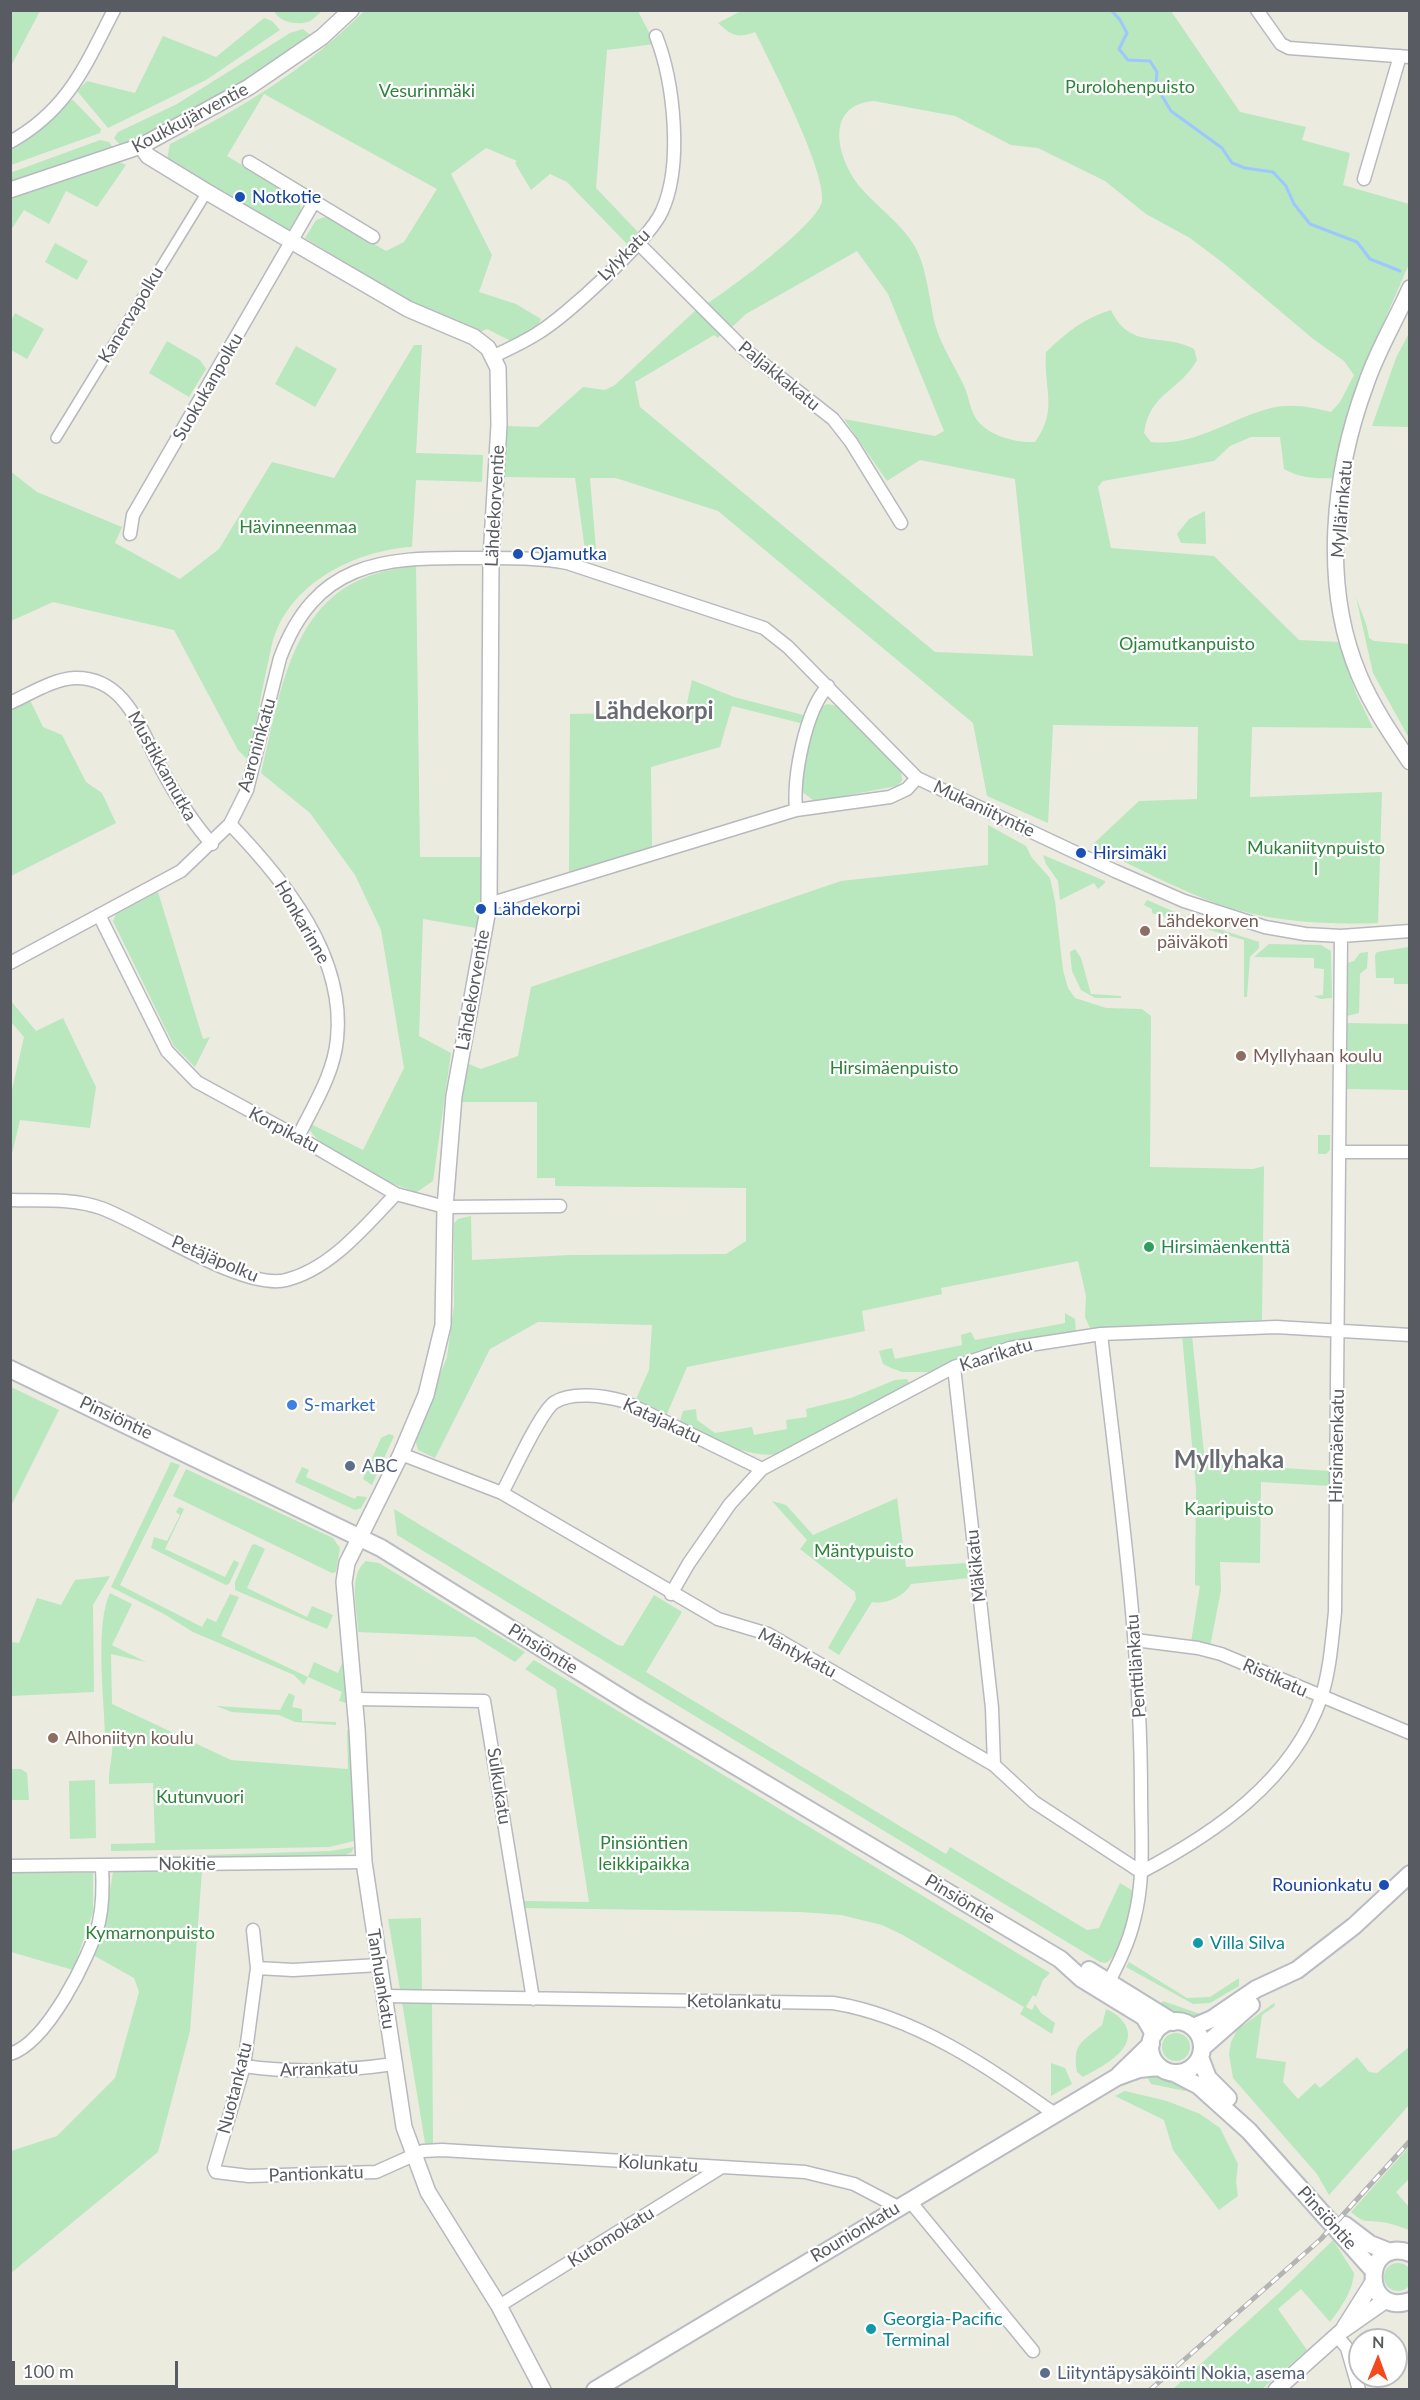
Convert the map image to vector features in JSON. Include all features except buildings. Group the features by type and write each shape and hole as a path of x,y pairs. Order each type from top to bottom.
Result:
{"main road":[{"name":"Pinsiöntie","path":"10,1369 361,1537 633,1705 1060,1959 1082,1979 1105,1987 1173,2022"},
{"path":"1274,1982 1262,1998 1241,2012 1201,2052 1190,2070 1166,2070 1151,2053 1152,2039 1165,2024 1173,2022 1193,2027 1212,2019 1256,1989 1297,1970 1410,1874"},
{"name":"Pinsiöntie","path":"1105,1987 1144,2018 1152,2039"},
{"path":"1193,2027 1201,2040 1201,2052"},
{"name":"Rounionkatu","path":"1117,2077 1152,2039"},
{"name":"Pinsiöntie","path":"1201,2052 1208,2078 1350,2230 1370,2244 1390,2252"},
{"name":"Rounionkatu","path":"595,2390 903,2203 1117,2077 1139,2069 1166,2070"},
{"name":"Pinsiöntie","path":"1166,2070 1199,2086 1249,2131 1373,2276 1375,2289 1401,2303"},
{"path":"1373,2276 1382,2256 1390,2252 1410,2253"}],"street":[{"path":"10,142 48,116 72,91 114,10"},
{"name":"Koukkujärventie","path":"10,190 141,146 249,87 322,37 351,10"},
{"path":"1257,10 1281,44 1289,48 1317,52 1405,56 1364,179"},
{"name":"Lylykatu","path":"494,356 541,332 639,244 661,215 669,189 673,106 665,59 656,36"},
{"path":"141,146 148,156 408,309 474,337 494,356"},
{"path":"249,162 373,237"},
{"name":"Kanervapolku","path":"56,438 207,192"},
{"name":"Suokukanpolku","path":"130,534 133,515 314,202"},
{"name":"Paljakkakatu","path":"639,244 744,349 833,419 851,442 901,523"},
{"name":"Myllärinkatu","path":"1410,288 1367,381 1356,411 1342,473 1336,538 1341,605 1350,649 1359,675 1383,722 1410,762"},
{"name":"Lähdekorventie","path":"361,1537 402,1454 432,1376 443,1325 445,1207 454,1096 489,904 491,558 499,425 499,383 494,356"},
{"name":"Aaroninkatu","path":"10,963 181,871 212,844 230,824 247,790 287,639 296,622 316,597 348,575 390,560 414,557 491,558"},
{"path":"491,558 567,563 764,628 788,646 917,778"},
{"name":"Mustikkamutka","path":"10,703 57,681 75,678 97,682 113,691 128,704 137,717 160,766 190,819 212,844"},
{"path":"796,810 795,788 798,767 816,702 828,686"},
{"name":"Mukaniityntie","path":"489,904 796,810 890,797 907,789 917,778 1105,867 1203,908 1265,927 1305,934 1341,936 1410,931"},
{"name":"Honkarinne","path":"230,824 258,853 285,887 312,932 330,971 337,1006 337,1040 328,1076 298,1137"},
{"name":"Korpikatu","path":"99,915 168,1051 179,1066 197,1082 227,1101 298,1137 396,1194 445,1207 560,1206"},
{"name":"Hirsimäenkatu","path":"1141,1872 1212,1832 1260,1790 1303,1734 1320,1698 1335,1612 1341,936"},
{"path":"1339,1152 1410,1152"},
{"name":"Petäjäpolku","path":"10,1200 59,1201 101,1208 238,1272 266,1281 284,1281 322,1263 358,1233 396,1194"},
{"name":"Kaarikatu","path":"671,1594 689,1563 730,1504 762,1469 954,1367 1010,1348 1101,1334 1242,1327 1410,1335"},
{"name":"Penttilänkatu","path":"1101,1334 1135,1641 1141,1743 1141,1872 1134,1922 1105,1987"},
{"name":"Mäkikatu","path":"954,1367 992,1708 994,1765"},
{"name":"Katajakatu","path":"502,1493 548,1407 564,1398 573,1397 605,1397 623,1401 762,1469"},
{"name":"Mäntykatu","path":"402,1454 502,1493 671,1594 718,1619 768,1634 994,1765 1034,1802 1141,1872"},
{"name":"Tanhuankatu","path":"361,1537 347,1563 344,1582 355,1699 364,1862 405,2127 413,2156 428,2192 499,2306 543,2390"},
{"name":"Ristikatu","path":"1135,1641 1176,1644 1221,1654 1320,1698 1410,1733"},
{"name":"Sulkukatu","path":"355,1699 484,1701 533,1999"},
{"name":"Nokitie","path":"10,1866 364,1862"},
{"path":"10,2054 34,2040 49,2023 90,1950 99,1920 102,1866"},
{"name":"Nuotankatu","path":"216,2172 214,2168 244,2066 257,1968 253,1930"},
{"path":"257,1968 293,1970 379,1965"},
{"name":"Ketolankatu","path":"385,1996 833,2003 865,2008 923,2031 1055,2114"},
{"name":"Arrankatu","path":"244,2066 270,2070 366,2068 394,2064"},
{"name":"Kolunkatu","path":"413,2156 423,2151 442,2150 805,2172 829,2176 903,2203"},
{"name":"Pantionkatu","path":"216,2172 249,2176 359,2174 376,2172 413,2156"},
{"name":"Kutomokatu","path":"499,2306 722,2167"},
{"path":"903,2203 1033,2351"},
{"path":"1340,2333 1373,2276"},
{"path":"1276,2390 1340,2333 1401,2303"},
{"path":"1340,2333 1347,2348 1359,2390"}],"green space":[{"path":"743,10 1171,11 1240,112 1306,127 1302,140 1350,153 1343,185 1409,204 1409,264 1359,379 1334,478 1308,477 1290,472 1284,469 1280,437 1251,437 1230,446 1214,461 1103,481 1098,487 1111,548 1214,556 1299,640 1338,642 1356,693 1373,728 1252,727 1250,797 1382,792 1378,923 1297,921 1237,910 1186,891 1091,846 1139,801 1197,799 1198,727 1053,725 1048,823 987,796 973,723 718,511 616,478 590,478 597,562 586,557 575,478 504,477 505,426 538,427 583,387 605,390 615,385 696,310 721,334 718,338 714,335 635,382 640,407 935,652 1033,656 1015,479 920,460 887,481 844,419 935,436 944,431 888,294 857,251 746,314 731,328 708,303 790,239 817,211 822,201 821,186 807,143 755,32 735,35 718,23","holes":["874,101 955,116 1011,145 1038,148 1105,181 1146,214 1190,238 1312,338 1344,361 1354,375 1340,402 1331,412 1309,407 1271,408 1197,436 1167,442 1151,442 1144,433 1147,419 1159,400 1190,371 1197,360 1194,349 1182,344 1137,336 1119,323 1111,310 1076,326 1046,352 1048,409 1042,430 1035,442 1011,440 982,426 971,408 964,386 941,340 935,324 925,273 914,245 853,177 841,150 839,136 841,123 847,112 858,105"]},
{"path":"10,11 40,11 11,66"},
{"path":"274,11 322,11 310,21 301,23 285,21"},
{"name":"Vesurinmäki","path":"364,11 638,11 655,44 607,50 596,188 638,232 627,244 567,182 550,174 531,190 515,163 517,161 486,148 451,174 492,255 479,292 516,304 541,319 538,326 513,342 487,329 480,332 403,299 305,238 316,220 328,216 386,251 404,242 437,189 264,94 227,156 299,199 301,210 289,230 167,159 170,144 223,116 297,69 343,32"},
{"path":"264,18 272,21 280,30 206,80 108,128 77,91 87,81 135,93 163,36 216,57"},
{"path":"303,29 310,35 305,41 216,98 120,145 114,138 118,132 177,104 290,33"},
{"path":"73,100 101,129 100,133 11,165 11,147 53,118 68,101"},
{"path":"100,140 109,142 113,148 11,183 10,173"},
{"path":"119,162 126,165 97,207 66,191 49,224 24,210 11,230 11,196"},
{"path":"55,243 88,261 77,280 45,262"},
{"path":"15,313 44,329 27,359 11,350 11,321"},
{"path":"1409,333 1409,427 1372,426 1396,358"},
{"path":"167,341 200,360 206,369 189,397 149,373"},
{"name":"Hävinneenmaa","path":"414,345 422,345 416,453 483,455 482,482 416,480 412,547 392,549 351,561 314,583 299,597 286,613 273,641 249,761 238,750 174,630 53,602 11,621 10,471 37,492 122,527 115,543 180,579 219,549 272,462 334,478"},
{"path":"296,346 337,369 315,407 275,384"},
{"path":"1205,511 1206,544 1181,543 1177,534 1189,519"},
{"path":"416,565 420,857 482,857 480,914 476,928 423,919 419,1036 451,1053 433,1181 417,1192 375,1176 343,1159 329,1150 310,1130 311,1124 363,1150 404,1068 381,930 355,875 310,813 261,773 274,715 292,657 305,631 322,607 344,588 372,575"},
{"path":"1356,597 1369,638 1374,641 1409,644 1409,738 1373,673"},
{"path":"692,680 734,697 807,716 804,724 732,706 720,747 651,767 652,849 569,874 570,714 685,712"},
{"path":"30,700 43,727 62,735 86,782 102,793 116,823 11,876 11,709"},
{"path":"827,704 842,707 901,770 902,781 897,786 822,800 813,800 801,791 808,743 818,709"},
{"name":"Hirsimäenpuisto","path":"988,825 1026,846 1032,858 1050,878 1063,970 1068,988 1075,998 1106,1008 1142,1009 1151,1016 1150,1167 1253,1169 1264,1166 1262,1320 1090,1328 1085,1317 1086,1296 1078,1261 941,1288 942,1294 862,1311 865,1331 687,1367 667,1414 636,1399 649,1370 652,1325 538,1322 490,1349 435,1458 418,1450 415,1439 447,1357 454,1305 454,1223 458,1219 471,1216 472,1260 571,1255 726,1254 746,1241 746,1188 555,1186 555,1178 537,1178 537,1102 460,1102 467,1063 481,1069 518,1056 531,987 841,881 988,865"},
{"path":"1043,855 1105,881 1105,883 1098,889 1094,883 1060,900 1058,881 1046,864"},
{"path":"158,892 203,1039 210,1037 195,1067 174,1046 113,921 116,914"},
{"path":"1147,900 1200,923 1259,942 1259,948 1250,957 1247,997 1244,997 1244,940 1152,913 1152,909 1144,905"},
{"path":"1269,944 1321,945 1331,951 1332,998 1320,999 1314,996 1323,995 1324,969 1314,968 1314,958 1254,957"},
{"path":"1409,947 1409,984 1394,984 1394,978 1376,978 1375,955 1377,952"},
{"path":"1075,949 1081,958 1091,994 1121,996 1121,998 1095,998 1081,990 1072,971 1070,952"},
{"path":"1368,952 1367,968 1360,974 1359,1013 1347,1016 1347,963 1354,961 1360,953"},
{"path":"11,1001 36,1031 63,1018 96,1087 90,1128 20,1120 11,1158 11,1094 24,1037 11,1022"},
{"path":"1346,1023 1409,1024 1409,1090 1346,1089"},
{"path":"1318,1135 1330,1135 1330,1150 1326,1154 1318,1154"},
{"path":"1065,1313 1075,1319 1076,1332 976,1352 929,1372 902,1372 891,1368 883,1364 879,1351 892,1348 895,1359 962,1345 961,1335 971,1332 975,1340 1065,1323"},
{"name":"Kaaripuisto","path":"1182,1335 1192,1335 1205,1463 1330,1471 1330,1486 1261,1482 1260,1563 1220,1562 1221,1590 1210,1647 1191,1642 1200,1586 1195,1585 1196,1488"},
{"path":"907,1379 910,1385 779,1454 755,1453 727,1446 700,1434 680,1421 683,1411 696,1409 697,1420 715,1433 752,1427 754,1435 787,1429 786,1420 807,1417 806,1409 851,1398 895,1380"},
{"path":"11,1387 59,1410 11,1506"},
{"path":"389,1434 394,1436 372,1485 363,1479 381,1438"},
{"path":"171,1462 180,1465 120,1585 202,1627 207,1618 216,1622 230,1594 239,1597 221,1636 308,1677 304,1685 294,1675 193,1632 164,1614 111,1587"},
{"path":"302,1467 309,1470 306,1477 355,1499 357,1496 367,1497 361,1508 355,1510 295,1482"},
{"path":"186,1469 333,1538 340,1548 336,1572 332,1573 173,1496"},
{"name":"Mäntypuisto","path":"897,1498 906,1567 967,1563 969,1578 911,1584 894,1599 872,1602 839,1655 828,1648 856,1599 855,1592 800,1549 807,1540 772,1501 786,1505 813,1535"},
{"path":"179,1507 184,1509 165,1549 225,1577 234,1560 239,1563 229,1584 226,1585 151,1548 154,1537 167,1541 180,1515 176,1512"},
{"path":"394,1509 618,1645 623,1646 654,1595 682,1612 646,1672 946,1854 950,1847 1087,1930 1099,1928 1120,1883 1133,1891 1128,1919 1117,1950 1106,1963 1100,1962 397,1535"},
{"path":"255,1544 265,1549 247,1588 307,1617 312,1606 333,1615 327,1629 235,1590 235,1582 252,1545"},
{"path":"366,1561 379,1563 525,1652 515,1662 475,1637 358,1632 355,1585 360,1567"},
{"path":"110,1576 93,1605 94,1692 11,1696 11,1642 19,1643 37,1598 61,1605 75,1580"},
{"name":"Kutunvuori","path":"110,1593 132,1604 112,1645 146,1662 111,1654 112,1704 231,1760 348,1769 347,1730 350,1730 354,1841 329,1847 111,1851 111,1844 155,1843 153,1783 109,1784 112,1739 107,1738 105,1734 102,1642 105,1606"},
{"name":"Pinsiöntien leikkipaikka","path":"534,1660 1050,1973 1043,1980 1036,1997 1033,1995 1026,2007 1032,2010 1035,2004 1041,2013 1055,2023 1052,2034 1020,2014 1024,2007 903,1935 882,1925 841,1915 801,1912 524,1908 523,1901 589,1902 556,1689 525,1669"},
{"path":"314,1662 338,1673 342,1663 347,1663 350,1704 339,1701 342,1692 308,1677"},
{"path":"289,1693 295,1696 292,1707 302,1709 302,1721 336,1722 336,1725 295,1722 279,1715 232,1712 216,1706 280,1710"},
{"path":"10,1769 21,1769 27,1773 29,1800 11,1800"},
{"path":"95,1780 96,1838 70,1839 69,1781"},
{"path":"354,1847 352,1852 343,1856 117,1860 114,1858 330,1851"},
{"name":"Kymarnonpuisto","path":"202,1871 190,2031 158,2152 11,2273 11,2151 57,2136 115,2078 139,1992 134,1978 93,1955 105,1920 113,1872"},
{"path":"10,1873 93,1873 93,1912 73,1970 11,1952"},
{"path":"421,1918 422,1990 400,1989 388,1919"},
{"path":"1129,1962 1187,1998 1210,1997 1239,1978 1239,1986 1210,2003 1193,2004 1126,1967"},
{"path":"1163,2001 1203,2015 1185,2018 1160,2004"},
{"path":"402,2002 432,2003 433,2144 425,2143"},
{"path":"1274,2003 1275,2006 1262,2015 1256,2058 1286,2062 1283,2082 1298,2099 1315,2083 1320,2088 1357,2057 1369,2072 1377,2073 1409,2047 1409,2105 1329,2195 1317,2174 1233,2078 1229,2054 1231,2042 1237,2030"},
{"path":"1106,2009 1116,2014 1124,2023 1128,2032 1127,2041 1123,2049 1108,2063 1083,2077 1077,2072 1078,2048 1084,2039 1102,2025"},
{"path":"1176,2033 1186,2037 1190,2047 1186,2057 1176,2061 1166,2057 1162,2047 1166,2037"},
{"path":"1051,2063 1065,2068 1072,2084 1051,2096"},
{"path":"1146,2075 1160,2075 1189,2088 1185,2091 1151,2084"},
{"path":"1125,2091 1167,2101 1200,2114 1220,2128 1238,2164 1236,2182 1238,2196 1219,2210 1173,2150 1164,2120 1115,2096"},
{"path":"1409,2147 1409,2179 1396,2192 1409,2207 1409,2230 1388,2223 1365,2221 1351,2212"},
{"path":"1333,2240 1354,2273 1349,2293 1330,2322 1301,2289 1278,2309 1307,2350 1262,2389 1173,2389 1279,2293"},
{"path":"1398,2263 1408,2267 1412,2277 1408,2287 1398,2291 1388,2287 1384,2277 1388,2267"}],"waterway":[{"path":"1111,10 1127,33 1119,49 1128,60 1150,61 1157,72 1156,86 1171,111 1222,148 1232,163 1245,168 1273,172 1286,186 1294,204 1310,224 1357,242 1370,259 1400,271"}],"railway":[{"path":"1150,2390 1321,2239 1410,2141"}],"place":[{"name":"Notkotie","path":"240,197"},
{"name":"Ojamutka","path":"518,554"},
{"name":"Hirsimäki","path":"1081,853"},
{"name":"Lähdekorpi","path":"481,909"},
{"name":"Lähdekorven päiväkoti","path":"1145,931"},
{"name":"Myllyhaan koulu","path":"1241,1056"},
{"name":"Hirsimäenkenttä","path":"1149,1247"},
{"name":"S-market","path":"292,1405"},
{"name":"ABC","path":"350,1466"},
{"name":"Alhoniityn koulu","path":"53,1738"},
{"name":"Rounionkatu","path":"1384,1885"},
{"name":"Villa Silva","path":"1198,1943"},
{"name":"Georgia-Pacific Terminal","path":"871,2329"},
{"name":"Liityntäpysäköinti Nokia, asema","path":"1045,2373"}],"district":[{"name":"Lähdekorpi","path":"654,711"},
{"name":"Myllyhaka","path":"1229,1460"}],"park label":[{"name":"Purolohenpuisto","path":"1130,87"},
{"name":"Ojamutkanpuisto","path":"1187,644"},
{"name":"Mukaniitynpuisto I","path":"1316,858"}]}
